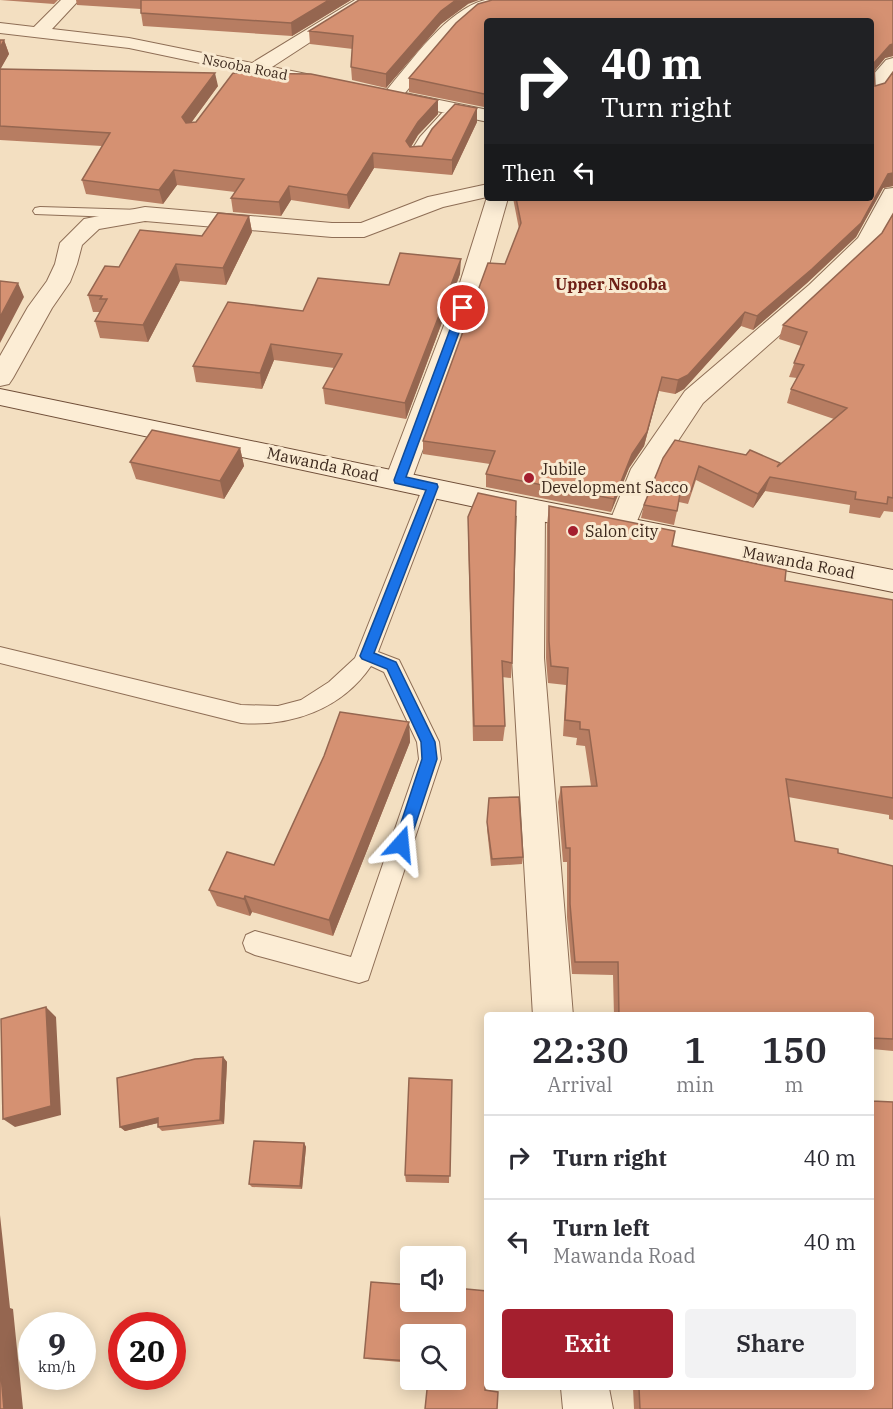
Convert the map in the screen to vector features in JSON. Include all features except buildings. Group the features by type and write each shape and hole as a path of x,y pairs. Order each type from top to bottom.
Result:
{"street":[{"path":"39,32 70,0"},
{"path":"243,70 367,0"},
{"path":"392,96 472,10 489,4 548,0"},
{"name":"Nsooba Road","path":"0,28 129,43 243,70 346,87"},
{"path":"874,87 893,64"},
{"path":"369,92 484,115"},
{"path":"874,184 893,187"},
{"path":"0,378 40,307 58,282 66,264 71,243 92,225 145,214 197,216 332,230 364,230 436,202 484,191"},
{"path":"622,526 645,469 694,397 817,290 867,241 893,194"},
{"path":"399,480 471,286 496,201"},
{"name":"Mawanda Road","path":"0,397 531,509 893,581"},
{"path":"531,509 528,658 553,1012"},
{"path":"585,1390 588,1409"}],"lane":[{"path":"415,156 425,140 453,109"},
{"path":"40,211 145,214"},
{"path":"0,655 241,714 262,717 284,714 318,703 346,681 367,656 432,487"},
{"path":"255,943 359,971 429,759 428,742 392,666 367,656"}],"place":[{"name":"Jubile Development Sacco","path":"529,478"},
{"name":"Salon city","path":"573,531"}],"district":[{"name":"Upper Nsooba","path":"611,284"}],"route":[{"path":"401,844 429,759 428,742 392,666 367,656 432,487 399,480 463,308"}]}
